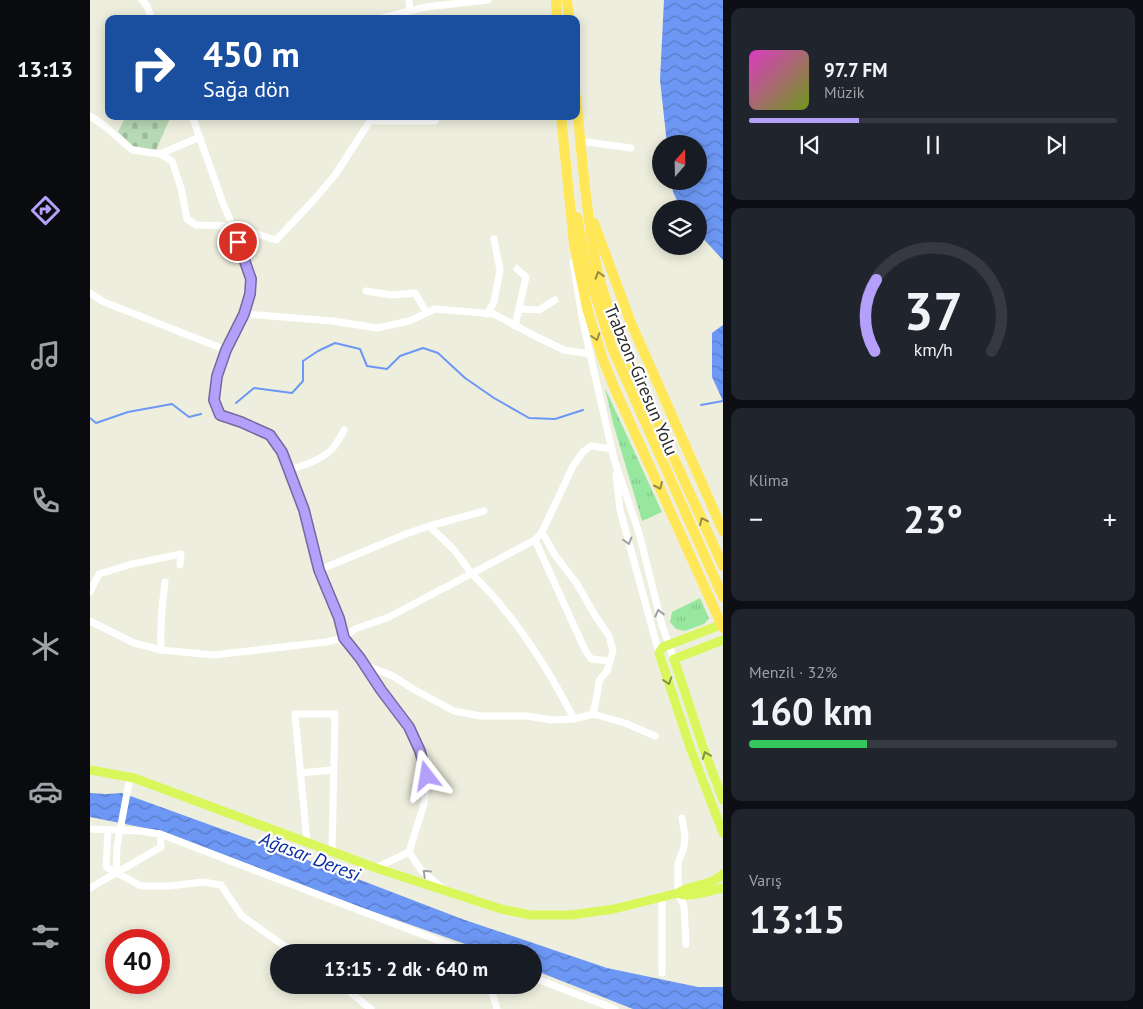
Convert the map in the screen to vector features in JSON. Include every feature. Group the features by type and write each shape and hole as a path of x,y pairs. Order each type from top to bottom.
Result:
{"highway":[{"path":"556,0 557,15"},
{"path":"567,0 569,15"},
{"path":"562,120 574,244 587,308 602,357 722,625"},
{"name":"Trabzon-Giresun Yolu","path":"566,120 578,224 586,266 612,348 723,597"},
{"name":"Trabzon-Giresun Yolu","path":"578,120 586,202 596,265 610,311 622,344 723,566"},
{"path":"586,202 631,323 723,531"}],"main road":[{"path":"722,625 663,647 659,653 691,750 723,833"},
{"path":"723,640 674,659 702,747 723,800"},
{"path":"90,770 130,777 376,868 500,909 530,915 571,915 614,909 678,893 683,896 723,874"},
{"path":"692,891 723,882"},
{"path":"692,891 723,888"},
{"path":"692,891 723,894"}],"street":[{"path":"142,0 150,15"},
{"path":"409,0 410,10"},
{"path":"392,15 426,7 488,0"},
{"path":"90,116 106,127 132,150 160,154 172,161 181,188 187,219 196,225 233,226 276,240 335,175 369,120"},
{"path":"194,120 251,279 250,294 244,314 226,350 217,376 214,400 220,415 270,435 282,452 304,510 319,570 339,618 344,638 409,727 420,751 427,776 424,804 408,852 376,868"},
{"path":"413,120 435,120"},
{"path":"160,154 200,137"},
{"path":"564,139 563,154 569,240 583,322 614,459 620,510 659,653"},
{"path":"580,141 631,148"},
{"path":"487,314 494,302 500,270 494,239"},
{"path":"515,326 526,277 517,269"},
{"path":"366,291 392,295 415,293 427,313"},
{"path":"90,294 113,306 226,350"},
{"path":"519,309 539,310 555,300"},
{"path":"244,314 333,321 377,328 409,322 435,309 494,314 564,350 590,354"},
{"path":"289,470 304,466 324,456 334,447 344,430"},
{"path":"90,621 134,644 161,650 214,655 326,642 344,638 354,629 389,618 535,540 542,532 573,466 584,452 590,446 612,449"},
{"path":"614,459 639,532 662,625 674,659"},
{"path":"319,570 406,534 484,511"},
{"path":"429,526 454,550 472,574 481,581 515,621 546,667 574,719"},
{"path":"542,532 609,636 613,651 607,670 599,680 593,714"},
{"path":"535,540 585,650 591,659 610,661"},
{"path":"90,592 100,574 132,564 181,554 180,565"},
{"path":"161,650 160,631 165,582"},
{"path":"365,665 393,676 454,711 481,716 527,716 552,720 574,719 593,714 625,723 655,736"},
{"path":"307,842 296,714 335,714 332,852"},
{"path":"300,773 333,770"},
{"path":"116,872 117,846 130,777"},
{"path":"682,818 685,836 684,847 678,863 678,893 684,906 686,944"},
{"path":"90,828 160,834 447,944"},
{"path":"108,830 106,867 140,886 170,886 203,882 221,884 242,916 282,944"},
{"path":"90,888 161,847 160,834"},
{"path":"408,852 421,870 446,892"},
{"path":"662,898 662,973"},
{"path":"542,981 615,1009"},
{"path":"352,994 371,1009"},
{"path":"493,994 497,1009"}],"green space":[{"path":"124,120 169,120 156,150 133,146 118,132"},
{"path":"605,388 662,512 642,521 613,423"},
{"path":"700,598 709,618 704,624 685,631 676,629 670,622 672,612"}],"water":[{"path":"664,0 723,0 723,260 707,243 707,200 677,200 673,190 708,190 708,135 666,135 660,80"},
{"path":"723,325 723,401 712,377 712,333"},
{"path":"90,793 122,793 324,866 462,919 536,944 465,944 360,907 165,832 90,817"},
{"path":"542,946 607,968 698,987 723,987 723,1009 633,1009 542,973"}],"waterway":[{"path":"236,403 254,388 292,393 303,381 303,361 335,343 360,349 367,366 387,369 400,356 423,348 438,353 465,378 494,398 529,418 555,419 583,410"},
{"path":"701,405 723,401"},
{"path":"90,418 96,423 128,412 172,404 189,417 201,414"}],"route":[{"path":"238,242 251,279 250,294 244,314 226,350 217,376 214,400 220,415 270,435 282,452 304,510 319,570 339,618 344,638 409,727 420,751 427,776"}],"water label":[{"name":"Ağasar Deresi","path":"310,856"}]}
